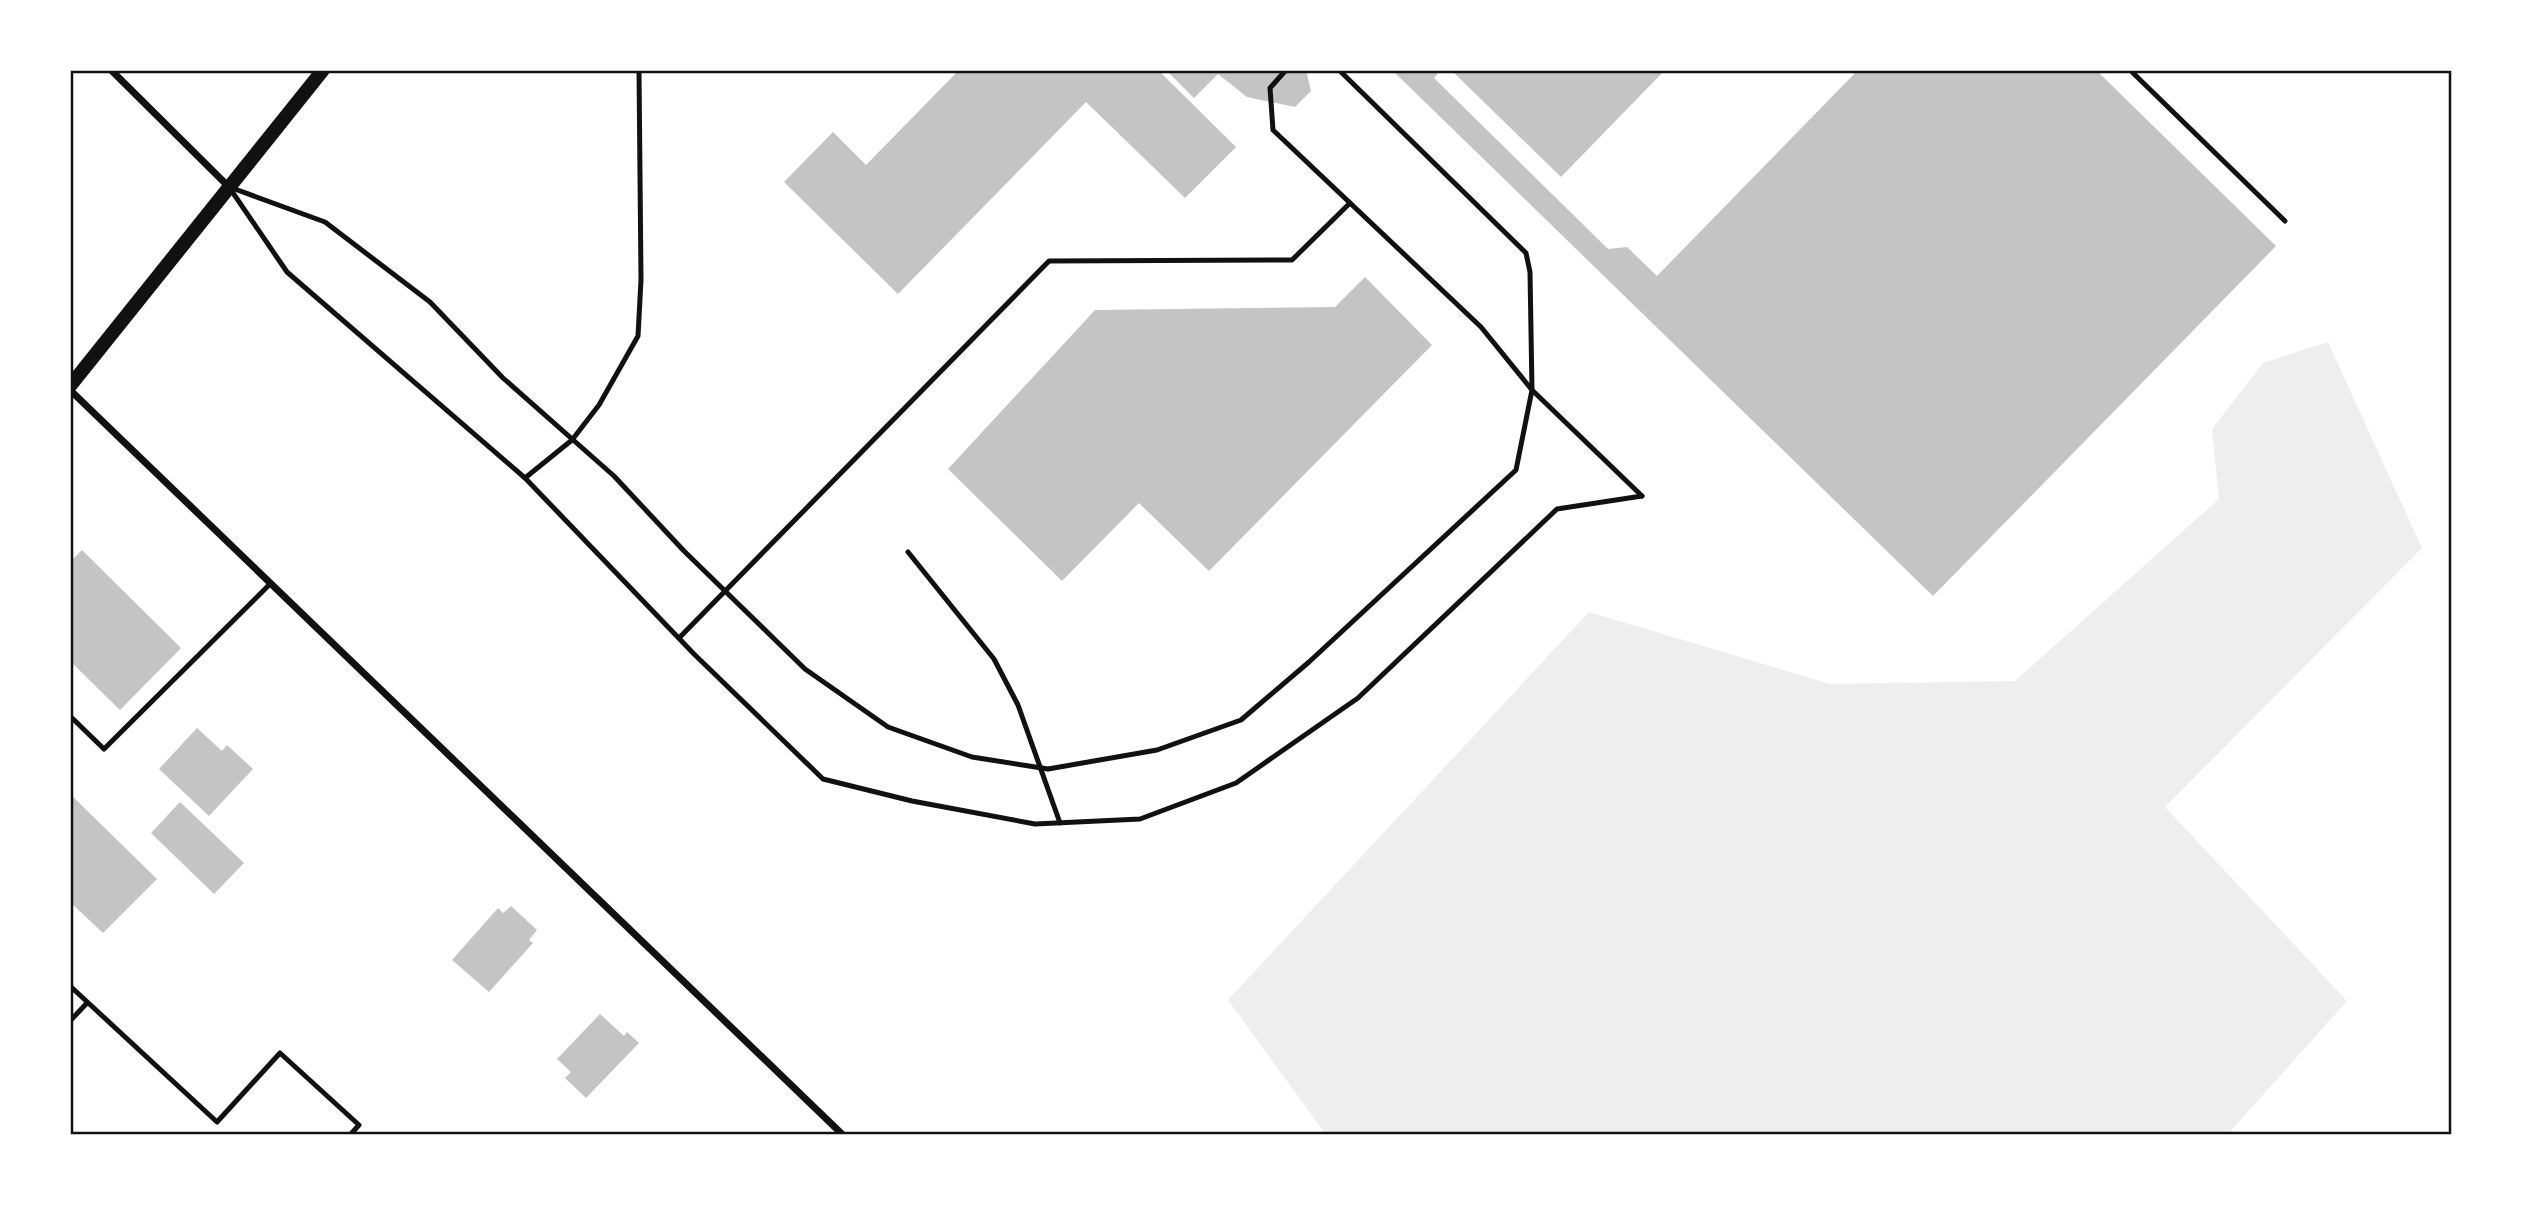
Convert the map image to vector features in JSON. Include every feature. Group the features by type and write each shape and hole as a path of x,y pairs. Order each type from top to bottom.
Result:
{"main road":[{"path":"70,388 323,70"}],"street":[{"path":"111,70 229,187"},
{"path":"70,388 270,584 844,1135"}],"lane":[{"path":"526,478 572,440 599,405 638,336 641,280 639,70"},
{"path":"229,187 287,272 526,478 679,638 823,779 912,801 1035,824 1140,819 1236,783 1358,698 1557,509 1642,496 1532,390 1481,327 1273,130 1270,88 1286,70"},
{"path":"229,187 325,222 430,302 503,378 614,476 805,669 888,727 972,757 1048,769 1157,750 1241,720 1309,662 1516,470 1532,390 1530,272 1526,253 1339,70"},
{"path":"2130,70 2285,221"},
{"path":"679,638 1049,261 1292,260 1350,203"},
{"path":"908,552 995,659 1018,705 1059,823"},
{"path":"70,716 104,749 270,584"},
{"path":"70,986 217,1122 280,1053 359,1125 350,1135"},
{"path":"70,1021 87,1003"}],"shaded area":[{"path":"2328,342 2422,548 2165,807 2347,1001 2227,1135 1326,1135 1228,1000 1589,612 1830,684 2015,681 2219,499 2212,429 2263,363"}],"building":[{"path":"959,70 1162,70 1160,72 1236,147 1185,198 1086,102 898,294 784,182 833,132 866,165"},
{"path":"1166,70 1306,70 1311,91 1295,107 1247,97 1218,74 1194,98"},
{"path":"1392,70 1441,70 1434,78 1608,249 1627,247 1657,276 1858,70 2096,70 2276,246 1933,596"},
{"path":"1451,70 1665,70 1561,177"},
{"path":"1365,277 1432,345 1209,571 1139,503 1062,581 948,469 1095,310 1335,307"},
{"path":"82,550 181,648 120,710 70,661 70,562"},
{"path":"197,728 222,751 227,745 253,769 209,816 159,769"},
{"path":"70,794 157,879 103,933 70,902"},
{"path":"180,802 244,863 214,894 151,833"},
{"path":"511,906 537,930 529,940 533,943 489,992 452,960 498,908 503,913"},
{"path":"600,1014 624,1036 627,1032 639,1043 586,1098 565,1078 571,1072 557,1059"}]}
